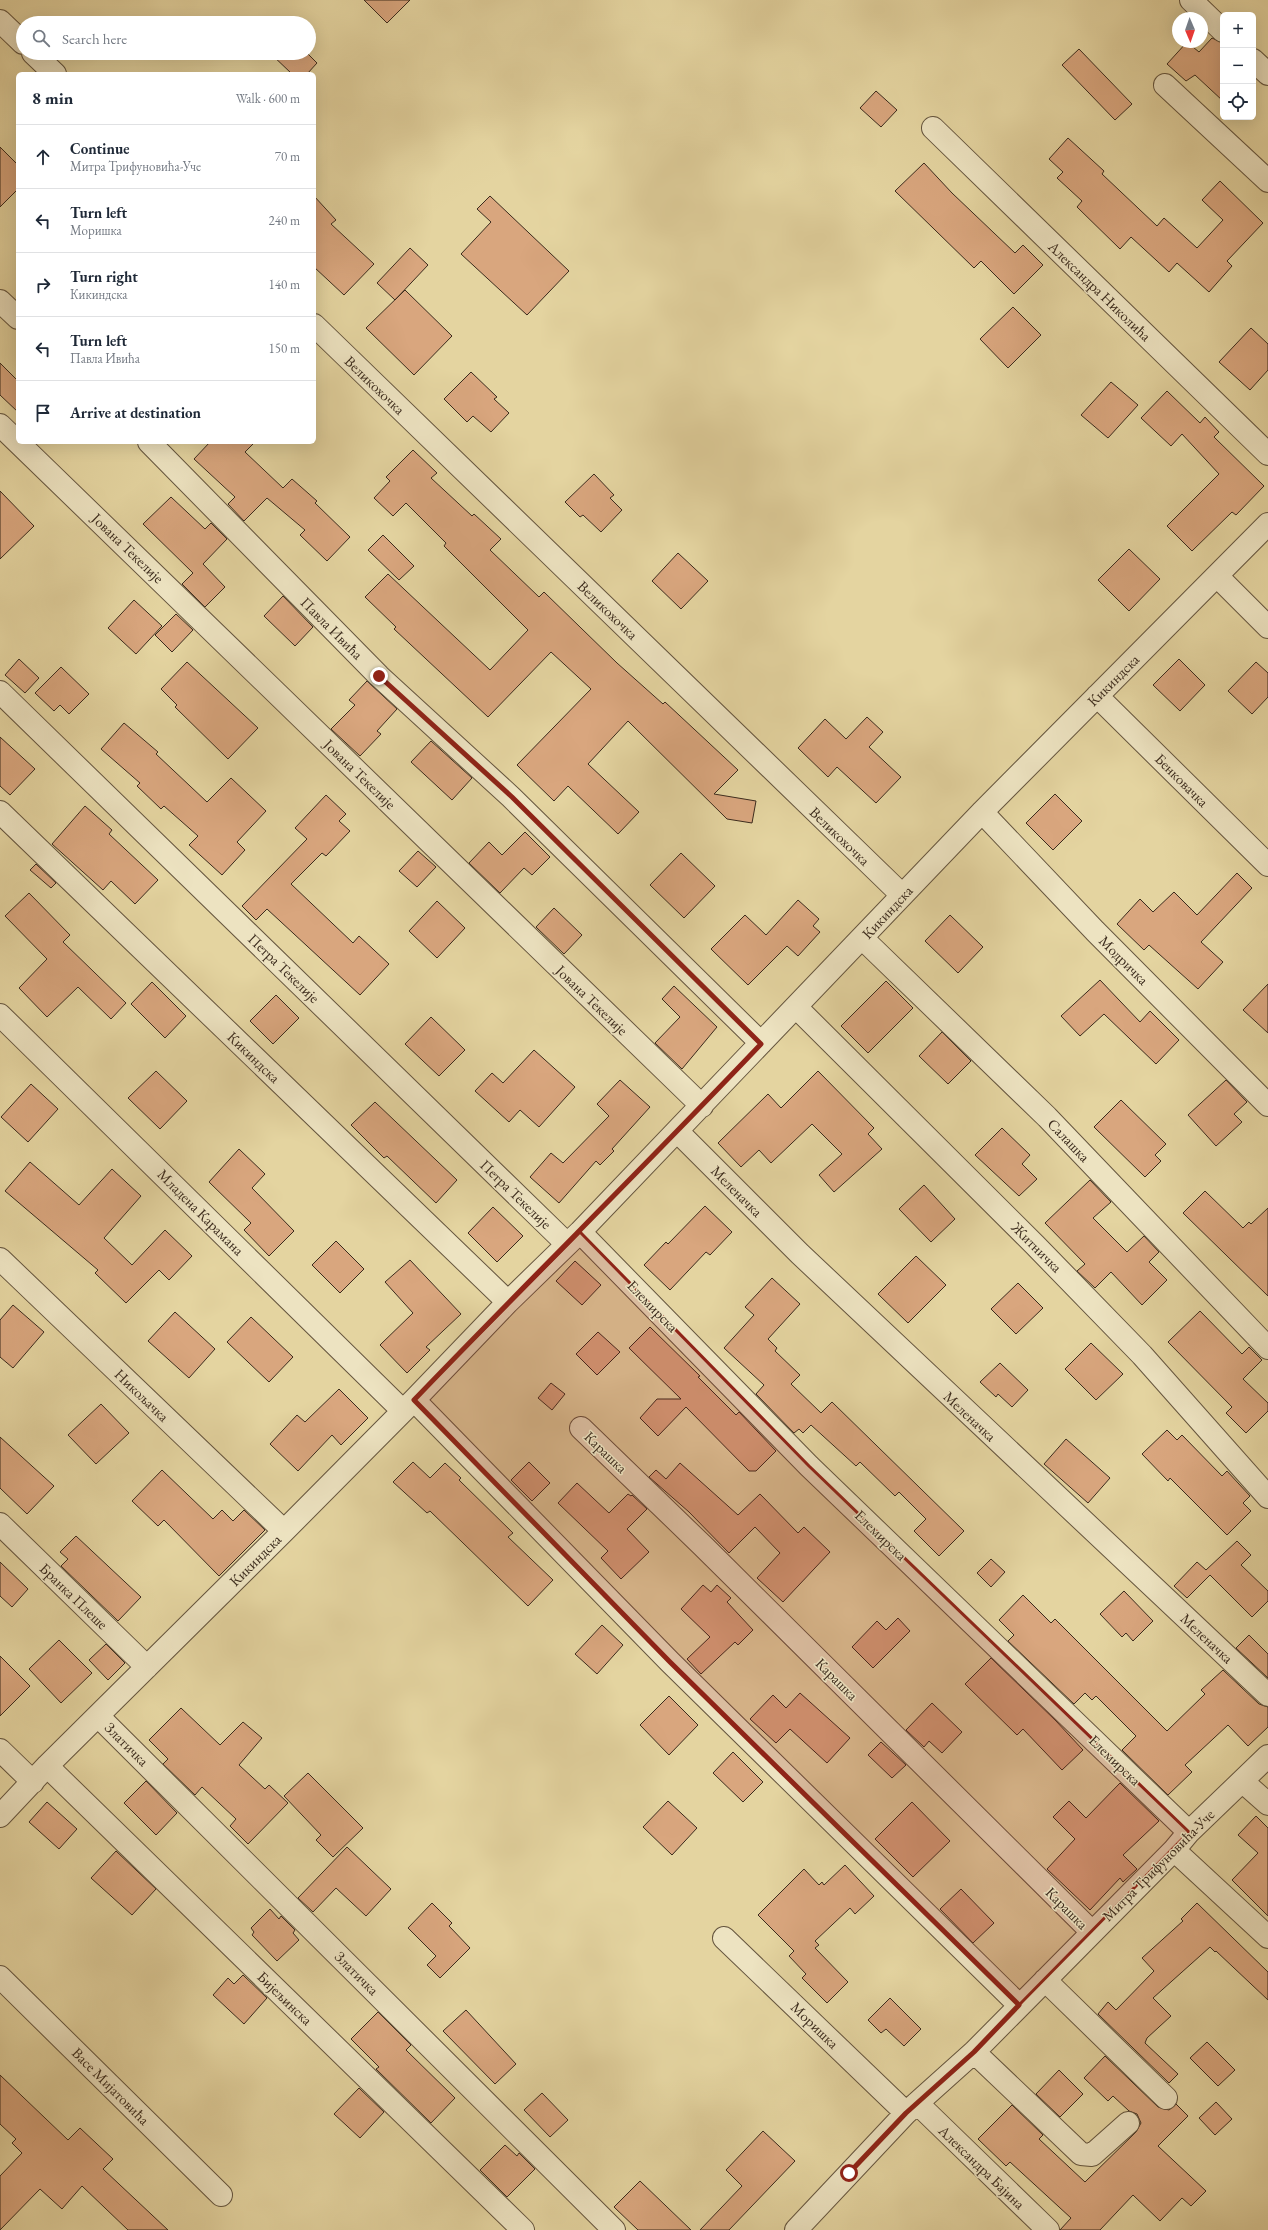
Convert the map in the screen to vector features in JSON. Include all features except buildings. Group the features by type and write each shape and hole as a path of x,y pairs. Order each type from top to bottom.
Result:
{"street":[{"path":"1191,0 1220,28"},
{"path":"0,21 16,36"},
{"path":"40,60 53,72"},
{"path":"1256,63 1268,74"},
{"path":"1166,85 1268,181"},
{"name":"Александра Николића","path":"933,128 1268,454"},
{"path":"0,301 16,316"},
{"name":"Великохочка","path":"316,327 902,895"},
{"name":"Јована Текелије","path":"0,424 16,440"},
{"name":"Јована Текелије","path":"21,444 702,1106"},
{"name":"Павла Ивића","path":"151,444 379,676 512,797 761,1044"},
{"name":"Кикиндска","path":"0,1816 47,1766 284,1531 508,1302 574,1238 678,1132 982,812 1268,524"},
{"path":"1217,576 1268,626"},
{"name":"Петра Текелије","path":"0,692 574,1238"},
{"name":"Бенковачка","path":"1097,696 1268,865"},
{"name":"Кикиндска","path":"0,812 508,1302"},
{"name":"Модричка","path":"982,812 1095,931 1268,1105"},
{"name":"Салашка","path":"862,938 1047,1117 1268,1348"},
{"name":"Житничка","path":"796,1007 1035,1245 1142,1355 1268,1497"},
{"name":"Младена Карамана","path":"0,1015 408,1405"},
{"name":"Меленачка","path":"678,1132 800,1254 1268,1695"},
{"name":"Елемирска","path":"574,1238 1189,1832"},
{"name":"Никољачка","path":"0,1259 284,1531"},
{"path":"408,1405 1019,2005"},
{"name":"Карашка","path":"581,1428 709,1552 1092,1932"},
{"name":"Бранка Плеше","path":"0,1524 147,1667"},
{"name":"Златичка","path":"98,1716 614,2230"},
{"path":"0,1750 33,1782"},
{"name":"Митра Трифуновића-Уче","path":"796,2230 911,2108 974,2052 1174,1850 1189,1832 1268,1756"},
{"name":"Бијељинска","path":"47,1766 523,2230"},
{"path":"1242,1781 1268,1804"},
{"path":"1174,1850 1268,1938"},
{"name":"Моришка","path":"724,1938 911,2108"},
{"name":"Васе Мијатовића","path":"0,1977 221,2195"},
{"path":"1045,1980 1166,2098"},
{"path":"974,2052 1081,2154 1092,2155 1128,2123"},
{"name":"Александра Бајина","path":"911,2108 1048,2230"}],"highlighted area":[{"path":"580,1232 809,1466 1189,1832 1019,2005 670,1662 414,1400"}],"route":[{"path":"379,676 512,797 761,1044 678,1132 580,1232 508,1302 414,1400 670,1662 1019,2005 974,2052 906,2113 849,2173"}]}
